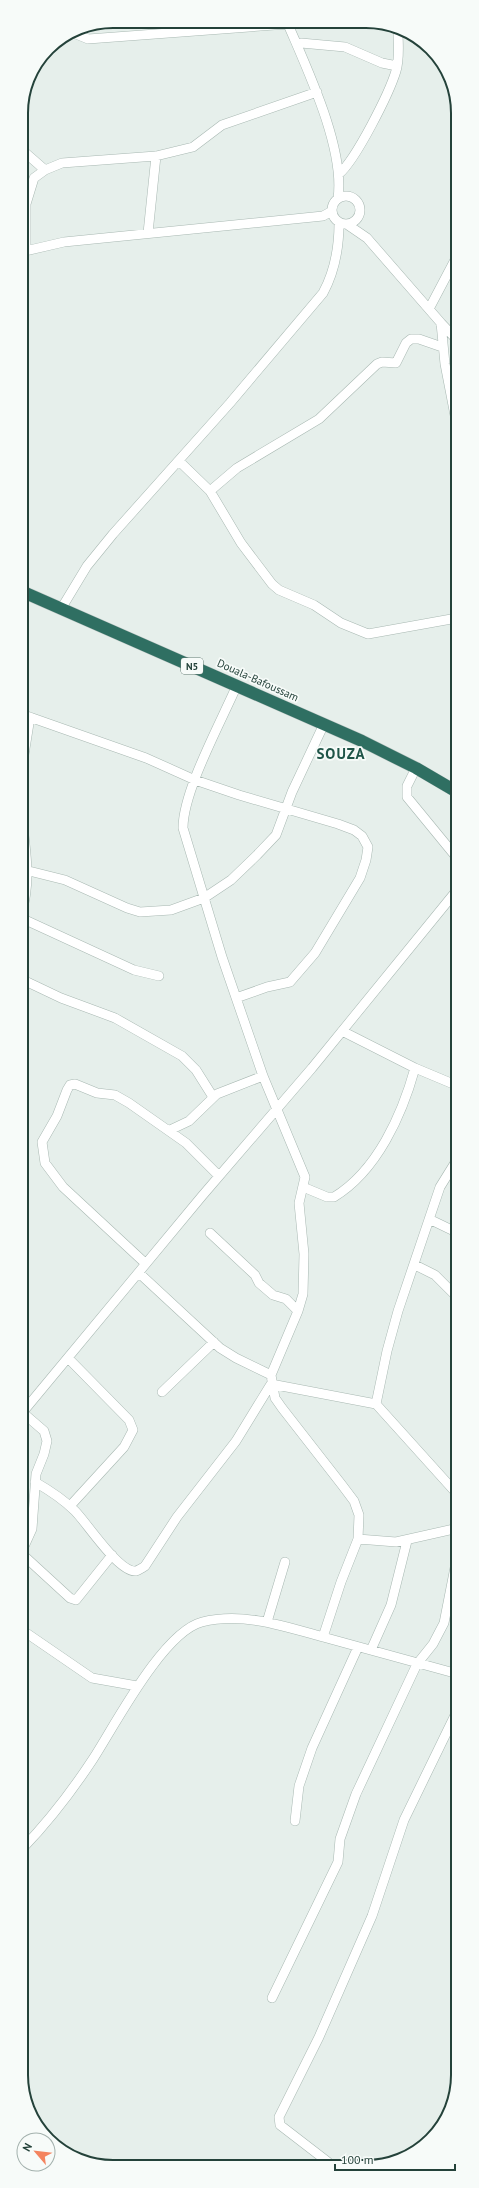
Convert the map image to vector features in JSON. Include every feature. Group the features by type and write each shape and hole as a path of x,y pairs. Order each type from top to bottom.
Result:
{"highway":[{"name":"Douala-Bafoussam","path":"28,594 324,724 416,768 451,788"}],"street":[{"path":"79,35 88,39 226,28"},
{"path":"290,28 317,92 339,174 340,184 338,198 335,201 332,210 333,215 344,224 367,238 451,334"},
{"path":"339,174 349,164 358,149 391,82 397,66 398,34"},
{"path":"298,47 301,43 345,47 382,63 397,66"},
{"path":"28,198 34,178 45,170 62,163 156,156 193,147 222,125 317,92"},
{"path":"28,155 45,170"},
{"path":"148,233 156,156"},
{"path":"338,198 349,196 354,198 360,206 360,216 357,220 344,224"},
{"path":"28,251 64,242 323,216 332,210"},
{"path":"61,609 87,566 179,462 323,293 330,282 344,224"},
{"path":"429,309 451,267"},
{"path":"441,323 442,347 451,399"},
{"path":"210,491 242,465 319,419 377,364 382,362 396,363 406,343 411,339 420,339 442,347"},
{"path":"179,462 210,491 242,543 275,588 314,605 341,623 368,634 451,619"},
{"path":"237,685 195,780 186,808 183,828 236,998 263,1076 304,1172 304,1187 299,1203 305,1278 298,1310 271,1375 271,1384 275,1398 354,1501 359,1515 358,1539 341,1582 324,1637"},
{"path":"28,717 146,758 195,780 354,830 365,840 368,848 366,860 350,896 324,940 292,981 236,998"},
{"path":"29,871 65,880 127,908 140,912 171,910 204,898 231,880 258,856 279,830 286,808 324,724"},
{"path":"416,768 407,786 407,797 451,850"},
{"path":"28,862 28,881"},
{"path":"28,1406 451,899"},
{"path":"28,920 134,970 159,976"},
{"path":"28,982 61,998 115,1018 182,1056 196,1070 213,1097"},
{"path":"342,1031 415,1068 451,1083"},
{"path":"304,1187 327,1197 334,1197 365,1170 381,1146 400,1112 415,1068"},
{"path":"170,1130 188,1121 213,1097 263,1076"},
{"path":"145,1264 63,1187 45,1163 42,1142 57,1116 66,1090 70,1085 75,1084 97,1093 115,1095 170,1130 200,1156 219,1176"},
{"path":"376,1404 392,1330 440,1187 451,1169"},
{"path":"429,1219 451,1230"},
{"path":"210,1233 255,1275 259,1283 272,1295 286,1299 298,1310"},
{"path":"415,1265 439,1278 451,1291"},
{"path":"139,1273 214,1342 236,1358 271,1375"},
{"path":"162,1392 214,1342"},
{"path":"68,1358 129,1420 133,1430 124,1447 70,1506"},
{"path":"271,1384 376,1404 451,1487"},
{"path":"35,1482 70,1506 112,1555 130,1569 137,1571 144,1566 177,1517 236,1441 271,1384"},
{"path":"28,1417 39,1425 46,1436 46,1447 36,1474 32,1529 28,1538"},
{"path":"358,1539 396,1542 407,1541 444,1529 451,1528"},
{"path":"371,1650 391,1605 407,1541"},
{"path":"28,1558 70,1598 76,1600 112,1555"},
{"path":"267,1622 285,1562"},
{"path":"272,1998 338,1862 340,1839 356,1794 417,1664 433,1644 444,1623 451,1588"},
{"path":"28,1842 68,1794 92,1759 137,1686 176,1637 191,1626 202,1622 229,1618 267,1622 451,1672"},
{"path":"28,1634 92,1678 137,1686"},
{"path":"295,1821 299,1786 312,1748 358,1647"},
{"path":"325,2160 280,2125 279,2118 316,2044 372,1916 404,1820 451,1723"}],"district":[{"name":"SOUZA","path":"341,754"}]}
